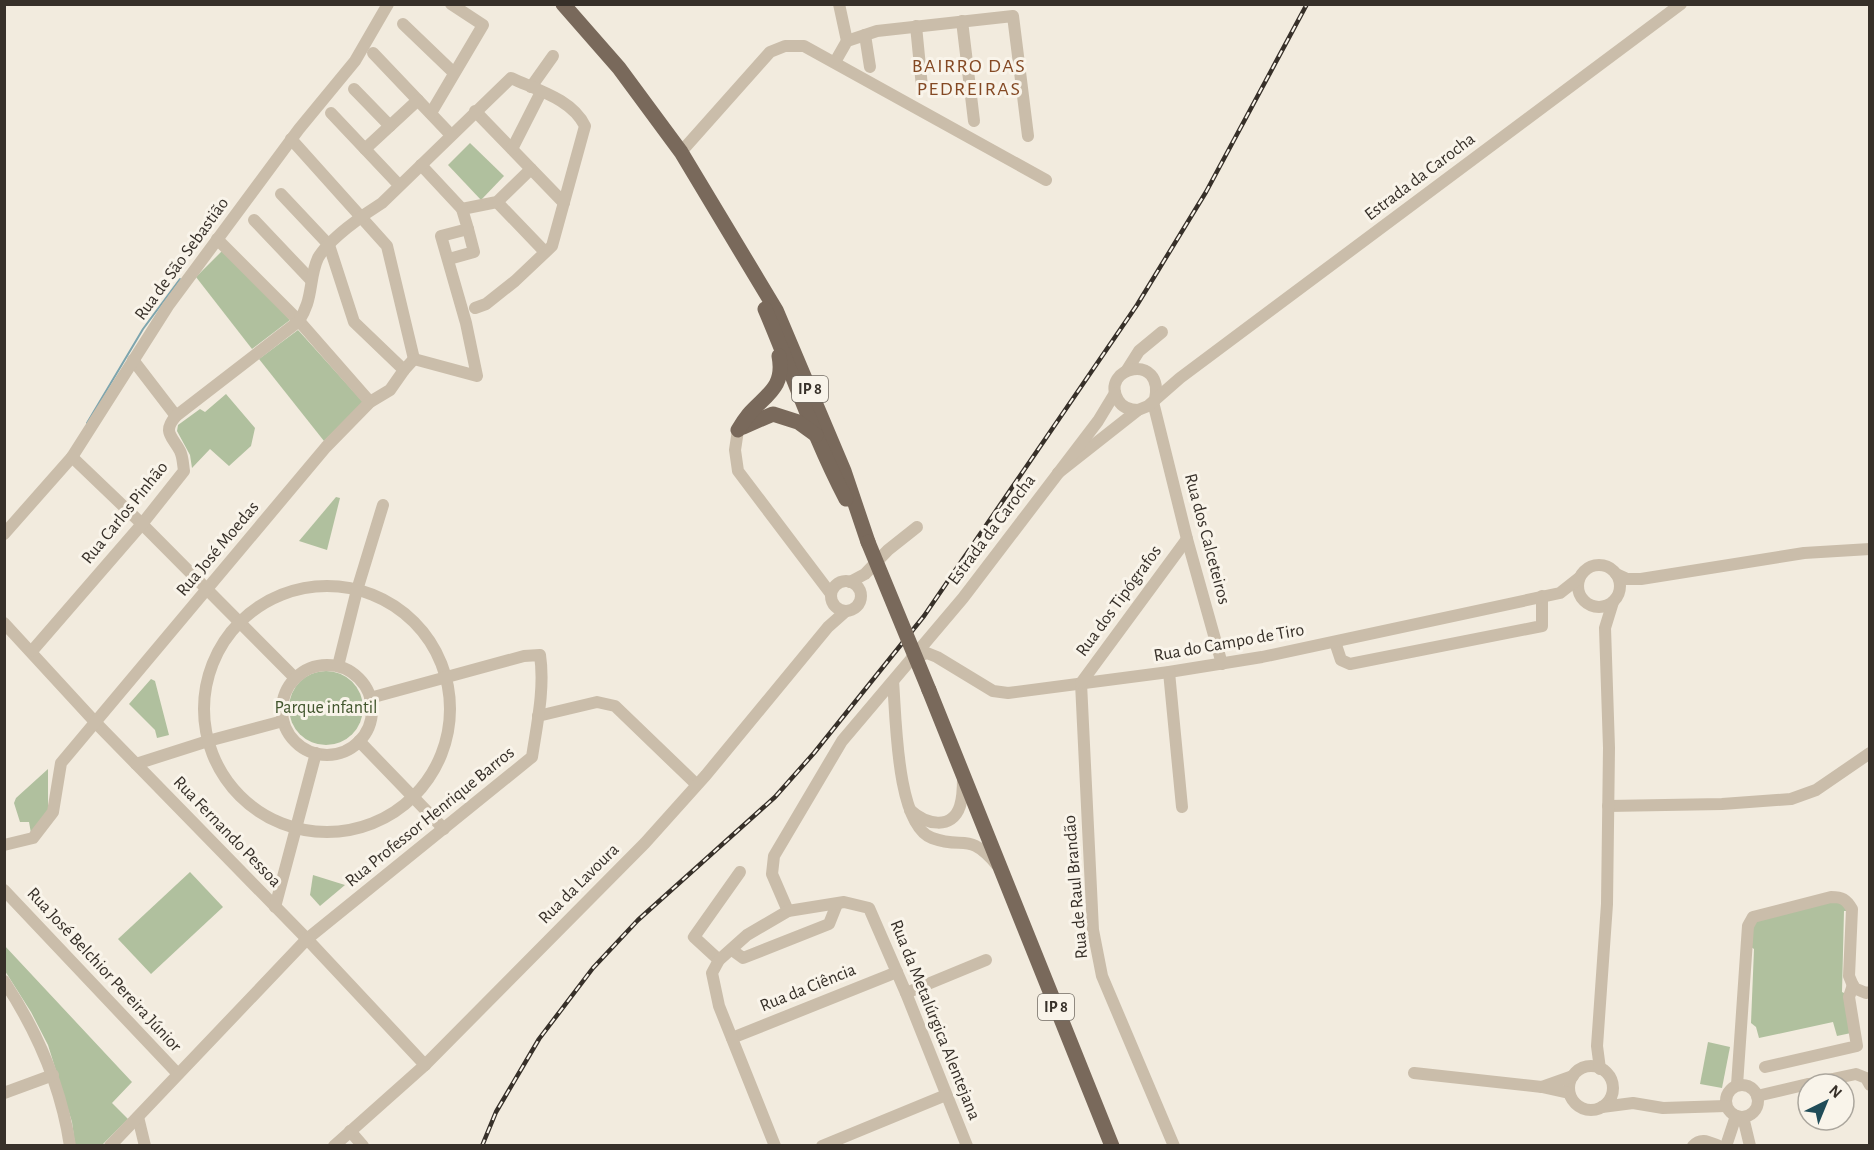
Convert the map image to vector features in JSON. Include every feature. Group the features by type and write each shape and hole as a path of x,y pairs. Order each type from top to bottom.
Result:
{"main road":[{"name":"IP 8","path":"563,4 619,68 681,152 776,310 804,390 820,429 844,471 868,542 1112,1146"},
{"name":"IP 8","path":"738,244 776,338 804,390"},
{"path":"738,430 749,414 766,399 779,382 781,366 776,338"},
{"path":"766,399 804,390"},
{"path":"738,430 758,419 797,405 804,390"},
{"path":"773,414 820,429"}],"street":[{"name":"Rua de São Sebastião","path":"4,534 72,457 168,306 291,140 355,61 388,4"},
{"path":"431,113 453,72 483,25 452,4"},
{"path":"839,4 847,41"},
{"name":"Estrada da Carocha","path":"1154,401 1180,378 1681,4"},
{"path":"835,62 847,41 877,31 1013,16 1028,136"},
{"path":"962,21 974,121"},
{"path":"403,24 453,72"},
{"path":"916,26 922,87"},
{"path":"865,35 870,67"},
{"path":"681,152 770,52 785,46 804,46 1046,180"},
{"path":"374,53 451,135"},
{"path":"512,149 536,90 553,56"},
{"path":"133,360 176,416 299,321 307,303 311,280 319,257 329,245 361,216 382,202 511,78 568,104 580,114 585,126 552,246 486,304 475,308 466,323"},
{"path":"354,89 390,126"},
{"path":"365,149 418,100"},
{"path":"475,111 564,203"},
{"path":"331,113 399,185"},
{"path":"291,140 387,246 414,359 477,376 466,323 441,236 468,230"},
{"path":"421,165 462,209 474,252 449,259"},
{"path":"462,209 497,202 531,169"},
{"path":"281,194 329,245 354,322 404,370"},
{"path":"497,202 545,252"},
{"path":"254,220 311,280"},
{"path":"217,238 299,321 370,402"},
{"path":"460,302 475,308"},
{"path":"1158,422 1136,409 1122,405 1115,393 1117,379 1127,370 1137,354 1162,332"},
{"path":"1107,434 1098,421 1112,413 1136,409 1154,401 1157,388 1149,374 1146,356 1150,342"},
{"name":"Rua José Moedas","path":"4,845 33,838 53,812 61,763 326,447 370,402 390,390 414,359"},
{"path":"1127,370 1133,368 1167,380 1180,378"},
{"name":"Estrada da Carocha","path":"788,911 772,874 774,856 842,741 963,598 1098,421 1115,393"},
{"name":"Rua dos Calceteiros","path":"1154,401 1187,539 1222,664"},
{"path":"1058,472 1136,409"},
{"name":"Rua Carlos Pinhão","path":"32,651 142,524 184,471 181,453 169,436 170,423 176,416"},
{"path":"738,430 735,450 738,471 818,574 843,595 888,550 917,527"},
{"path":"72,457 295,678"},
{"path":"338,666 357,590 383,505"},
{"name":"Rua dos Tipógrafos","path":"1081,683 1187,539"},
{"path":"1560,593 1579,578 1588,567 1596,565 1609,567 1616,574 1627,579 1641,579 1804,553 1869,549"},
{"path":"1600,1069 1597,1046 1607,904 1609,748 1605,628 1620,584 1616,574"},
{"path":"1579,578 1578,592 1605,628"},
{"path":"1560,593 1601,607 1641,579"},
{"path":"326,586 357,590 378,597 397,608 427,638 438,657 449,699 449,721 445,742 426,781 412,797 387,816 358,828 326,831 295,827 266,814 240,795 221,770 208,741 204,707 205,690 211,665 223,643 239,622 255,608 273,598 294,590 326,586"},
{"name":"Rua do Campo de Tiro","path":"912,658 927,653 982,685 1001,693 1222,664 1560,593"},
{"name":"Rua da Lavoura","path":"334,1146 425,1065 645,843 828,627 843,595"},
{"path":"1335,642 1341,660 1350,664 1542,626 1542,596"},
{"name":"Rua Fernando Pessoa","path":"4,623 96,723 307,939 425,1065"},
{"name":"Rua Professor Henrique Barros","path":"110,1146 307,939 532,758 542,665 540,655 524,656 445,677"},
{"path":"338,666 362,681 370,698 369,726 352,747 334,754 316,753 299,745 292,738 283,721 282,703 295,678 310,668 338,666"},
{"path":"1169,672 1182,807"},
{"path":"370,698 445,677"},
{"path":"893,681 903,787 913,821 921,832 930,838 977,845 1000,869"},
{"name":"Rua de Raul Brandão","path":"1081,683 1093,930 1102,976 1174,1146"},
{"path":"538,716 597,702 615,706 696,784"},
{"path":"136,764 208,741 283,721"},
{"path":"359,741 444,829"},
{"path":"275,907 316,753"},
{"path":"1608,806 1722,804 1791,799 1816,790 1869,753"},
{"path":"909,809 928,823 947,822 959,809 963,796 963,776"},
{"path":"719,960 694,937 740,872"},
{"name":"Rua José Belchior Pereira Júnior","path":"4,891 178,1074"},
{"path":"1737,1085 1748,926 1753,917 1831,897 1841,897 1847,900 1852,909 1849,976 1854,988 1869,992"},
{"name":"Rua da Metalúrgica Alentejana","path":"837,904 844,902 869,908 906,993 966,1146"},
{"path":"732,950 743,958 829,924 837,904 788,911 747,935 719,960 712,973 719,1006 775,1146"},
{"path":"906,993 986,960"},
{"name":"Rua da Ciência","path":"732,1038 897,972"},
{"path":"4,981 26,1015 53,1075 70,1146"},
{"path":"1765,1066 1857,1046 1849,997 1853,985"},
{"path":"1587,1067 1597,1046"},
{"path":"1633,1103 1612,1086 1608,1076 1600,1069 1587,1067 1580,1069 1573,1076 1569,1086 1572,1099 1582,1108 1596,1110 1602,1107 1633,1103 1663,1108 1726,1106 1740,1116 1750,1146"},
{"path":"1414,1072 1542,1087 1569,1093"},
{"path":"4,1093 53,1075"},
{"path":"1542,1087 1573,1076"},
{"path":"1726,1106 1726,1096 1732,1087 1737,1085 1751,1088 1757,1096 1755,1109 1740,1116 1726,1146"},
{"path":"1602,1107 1610,1098 1612,1086"},
{"path":"1757,1096 1796,1087"},
{"path":"822,1146 946,1095"},
{"path":"138,1117 145,1146"},
{"path":"350,1131 363,1146"},
{"path":"1693,1146 1699,1140 1704,1140 1719,1146"}],"green space":[{"path":"470,143 504,176 481,200 448,165"},
{"path":"224,249 290,320 252,349 196,277"},
{"path":"298,330 363,402 324,441 259,359"},
{"path":"226,394 255,428 251,446 229,466 210,449 192,468 190,455 177,431 178,425 200,409 205,412"},
{"path":"336,497 340,498 327,550 299,541"},
{"name":"Parque infantil","path":"319,671 333,671 347,677 357,687 363,701 363,715 357,729 347,739 333,745 319,745 305,739 295,729 289,715 289,701 295,687 305,677"},
{"path":"151,679 155,681 169,735 157,738 155,730 129,704"},
{"path":"48,769 48,811 31,833 29,822 20,822 14,803 16,798"},
{"path":"190,872 223,907 151,974 118,939"},
{"path":"313,875 345,885 320,906 310,895"},
{"path":"1840,899 1847,911 1844,911 1842,992 1851,1033 1837,1036 1833,1022 1759,1038 1756,1027 1751,1023 1753,924 1756,919"},
{"path":"4,945 132,1082 112,1103 128,1119 102,1145 75,1145 72,1122 48,1045 31,1012 5,971"},
{"path":"1708,1042 1730,1047 1722,1088 1700,1084"}],"waterway":[{"path":"87,423 143,329 180,279"}],"railway":[{"path":"482,1146 496,1112 539,1039 593,968 638,920 775,797 814,753 924,616 1137,305 1206,192 1307,4"}],"district":[{"name":"BAIRRO DAS PEDREIRAS","path":"969,78"}]}
